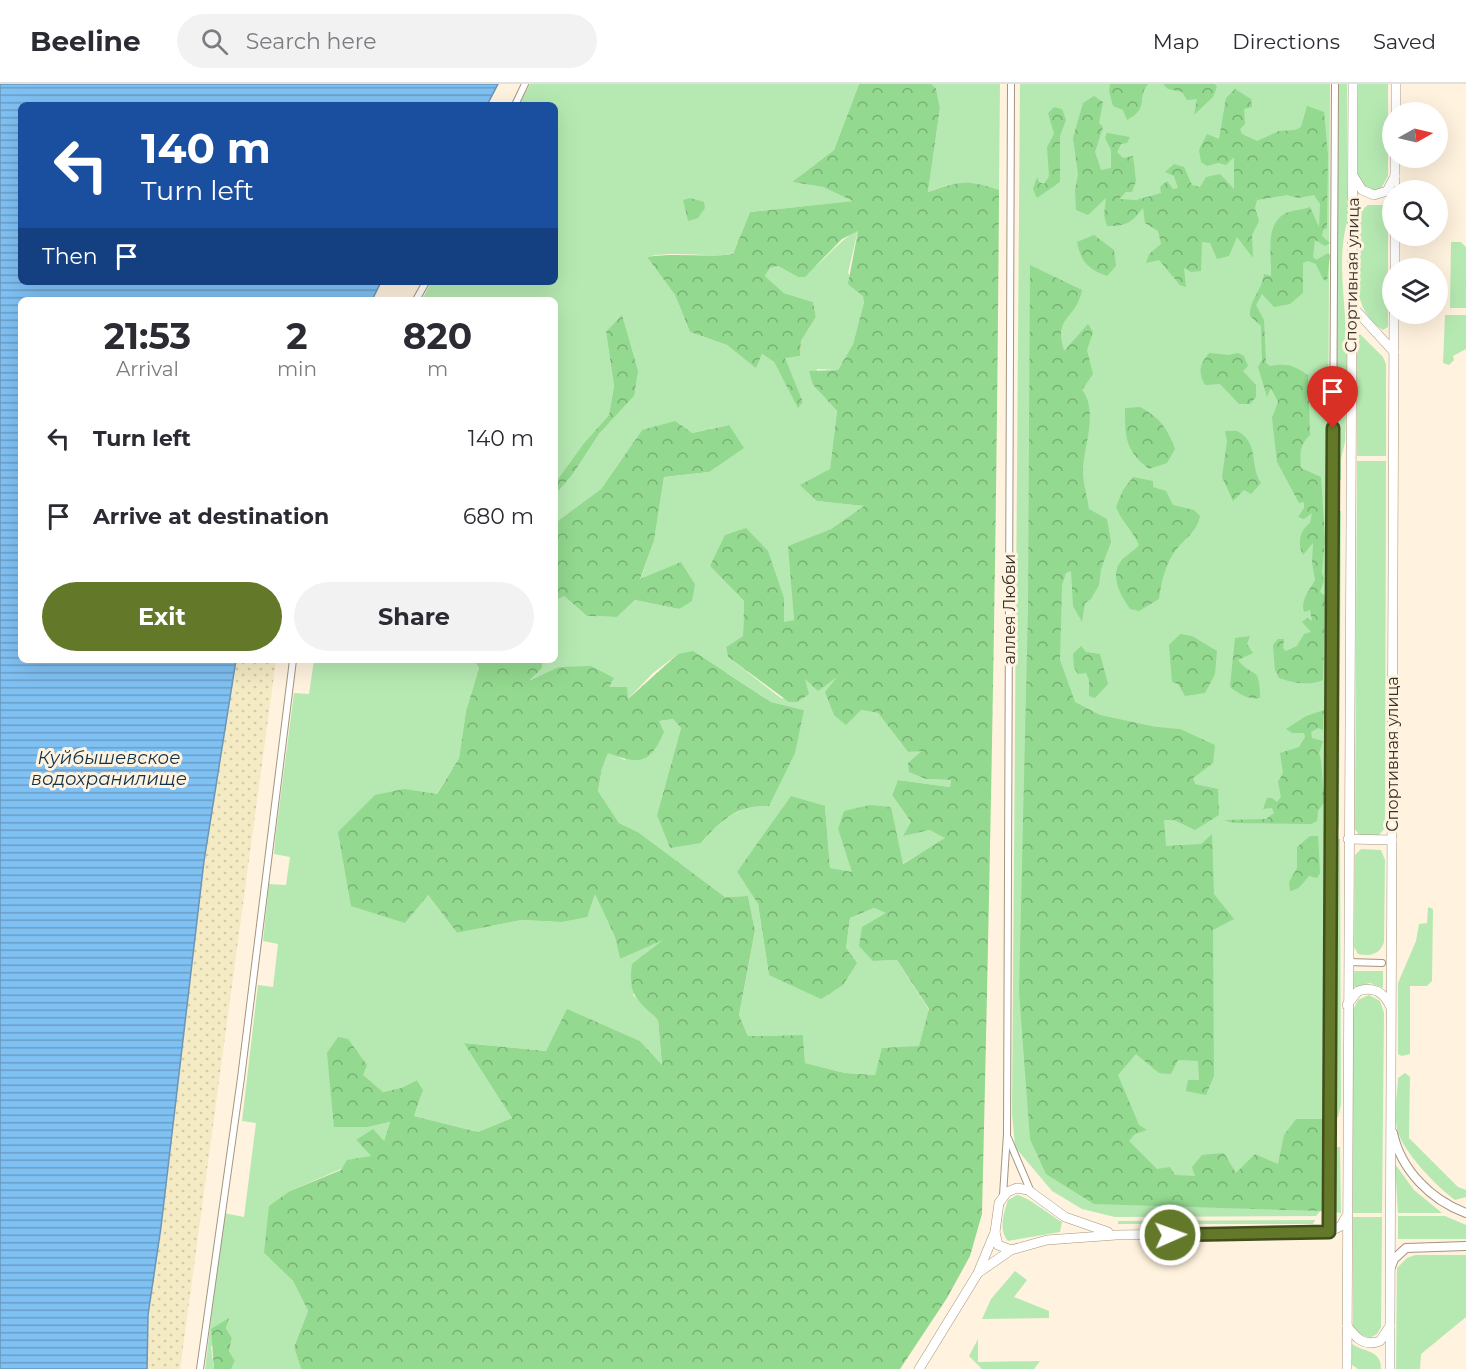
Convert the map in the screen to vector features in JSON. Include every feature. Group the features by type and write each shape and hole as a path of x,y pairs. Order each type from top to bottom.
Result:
{"main road":[{"name":"Спортивная улица","path":"1347,1369 1353,84"},
{"path":"1396,84 1396,102"},
{"path":"1396,98 1400,84"},
{"path":"1353,174 1362,190 1374,195 1387,191 1395,177 1395,168"},
{"path":"1352,306 1394,352"},
{"name":"Спортивная улица","path":"1390,1369 1395,324"},
{"path":"1348,839 1392,840"},
{"path":"1347,1005 1358,992 1377,990 1386,998 1391,1014"},
{"path":"1390,1115 1398,1149 1415,1177 1439,1200 1466,1213"},
{"path":"919,1369 978,1273 995,1232 1003,1195 1017,1188 1033,1193 1065,1217 1116,1234"},
{"path":"978,1273 1011,1250 1029,1243 1116,1234 1329,1232 1341,1226 1347,1215"},
{"path":"1060,1239 1068,1233 1068,1222 1065,1217"},
{"path":"995,1232 998,1245 1011,1250"},
{"path":"1329,1232 1340,1239 1346,1251"},
{"path":"1389,1270 1394,1259 1406,1248 1466,1246"},
{"path":"1347,1326 1359,1340 1371,1343 1380,1341 1390,1326"}],"street":[{"path":"516,102 525,84"},
{"name":"аллея Любви","path":"1003,1195 1007,1134 1011,84"},
{"path":"1329,1232 1335,84"},
{"path":"200,1369 241,1078 293,663"},
{"path":"1348,962 1382,963"},
{"name":"аллея Любви","path":"1007,1134 1019,1167 1033,1193"}],"green space":[{"path":"530,84 859,84 834,150 792,182 823,187 854,201 750,212 733,254 668,254 647,257 675,295 690,332 727,345 756,367 762,354 774,362 798,407 803,402 784,357 800,356 801,341 816,317 813,302 784,293 765,276 770,268 778,266 798,277 814,267 858,230 848,273 864,296 864,302 853,344 838,370 817,369 813,385 837,411 830,470 817,501 865,506 831,529 789,546 794,620 784,623 784,598 710,566 744,601 743,636 726,647 728,657 782,699 804,678 839,675 861,710 878,713 908,752 923,750 926,779 951,780 950,787 898,780 892,795 911,822 946,838 902,864 838,829 853,873 830,868 825,806 737,872 758,904 769,975 846,948 850,918 874,908 887,913 873,961 897,960 929,1010 919,1047 883,1048 875,1075 845,1073 805,1063 803,1035 748,1036 739,1015 755,932 748,896 725,897 638,832 619,823 598,791 602,768 608,752 625,760 659,721 673,719 681,728 657,815 701,843 721,820 752,805 804,710 771,702 727,673 678,654 653,673 627,700 608,687 537,678 528,682 542,668 543,663 558,663 558,599 564,596 587,616 617,617 635,600 679,609 695,584 681,562 640,580 654,541 664,477 709,472 728,425 692,433 642,430 601,489 558,521 558,492 573,474 599,434 634,396 606,332 614,386 609,415 584,443 558,479 558,297 424,297 430,285 558,285 558,102 521,102"},
{"path":"859,84 931,84 936,88 940,108 928,192 963,183 979,184 999,190 993,702 982,1214 970,1256 947,1298 900,1369 301,1369 294,1347 308,1311 293,1281 264,1253 269,1206 290,1191 341,1170 347,1160 371,1156 356,1140 373,1129 384,1141 390,1122 368,1127 334,1127 327,1053 338,1037 348,1039 367,1065 363,1075 383,1092 401,1088 417,1080 423,1090 414,1116 478,1132 512,1118 464,1043 546,1051 567,1009 640,1041 662,1065 658,1020 639,1002 633,991 631,975 632,964 663,940 620,959 615,937 595,894 587,917 561,922 521,920 457,933 428,895 405,923 351,906 338,832 375,795 404,789 437,794 459,758 466,711 479,668 476,663 543,663 542,668 529,681 559,667 591,666 614,678 609,687 627,687 628,699 678,654 693,651 771,702 804,710 795,753 769,806 758,806 739,811 723,821 701,843 670,848 657,815 681,728 673,719 659,721 664,732 649,756 636,760 608,753 602,768 598,791 619,823 638,832 725,897 748,896 755,931 739,1015 748,1036 803,1035 805,1063 845,1073 875,1075 882,1048 919,1046 929,1009 897,960 873,961 859,946 862,927 886,913 874,908 850,918 846,948 857,963 843,985 821,999 769,975 758,904 737,872 791,796 825,806 830,868 852,872 838,829 844,811 870,805 891,807 903,864 945,838 929,830 903,836 911,822 892,795 898,780 950,787 951,780 926,779 909,772 908,763 922,751 908,752 878,713 861,710 846,725 834,715 825,692 837,677 818,691 805,679 809,694 797,702 789,702 728,657 726,647 743,636 744,601 710,566 725,535 746,528 768,551 784,598 784,622 794,620 788,546 831,529 864,506 817,501 800,485 830,469 837,411 813,385 809,371 838,370 853,344 864,302 863,296 848,284 858,231 842,239 805,277 798,277 778,266 770,268 765,276 784,293 813,302 816,317 801,341 800,356 785,358 803,402 798,408 774,362 762,354 756,368 727,345 690,332 675,295 647,257 733,254 750,212 853,201 823,187 792,182 834,150"},
{"path":"931,84 1000,84 999,190 963,183 928,192 940,108 936,88"},
{"path":"1020,84 1330,84 1324,1207 1316,1216 1115,1217 1082,1209 1052,1191 1015,1147 1012,1113"},
{"path":"1110,84 1148,84 1143,94 1141,107 1134,116 1127,120 1123,110 1113,106 1109,91"},
{"path":"1163,84 1215,84 1217,87 1213,97 1194,115 1197,99 1187,100 1182,92 1168,89"},
{"path":"1336,84 1347,84 1347,222 1342,265 1347,389 1341,480 1334,480"},
{"path":"1358,84 1388,84 1388,102 1382,102 1382,168 1388,168 1388,176 1386,180 1382,180 1381,188 1374,190 1368,188 1358,178"},
{"path":"1235,89 1251,99 1252,107 1244,109 1245,124 1240,129 1242,134 1257,141 1279,131 1295,130 1301,127 1307,106 1324,112 1328,155 1327,228 1323,230 1322,236 1330,243 1325,246 1315,240 1313,257 1316,260 1328,253 1330,255 1327,281 1323,279 1316,264 1308,261 1303,263 1303,293 1290,304 1274,307 1262,294 1256,305 1264,320 1266,363 1270,366 1290,366 1308,375 1310,435 1301,450 1301,468 1321,477 1325,539 1322,572 1324,581 1320,592 1325,596 1323,680 1313,683 1284,680 1279,678 1275,670 1273,645 1278,639 1284,639 1283,648 1286,651 1297,646 1304,634 1311,632 1302,622 1307,618 1312,621 1310,610 1304,612 1303,608 1304,599 1315,580 1312,562 1313,543 1303,555 1300,541 1304,529 1310,523 1312,513 1304,519 1298,517 1304,508 1304,502 1299,503 1277,462 1272,418 1278,402 1271,388 1267,397 1258,367 1262,360 1261,326 1250,316 1250,310 1264,274 1271,276 1272,232 1279,218 1286,213 1310,207 1319,227 1320,204 1314,195 1298,198 1287,195 1257,200 1255,208 1259,221 1252,235 1253,258 1237,237 1229,256 1217,259 1210,243 1202,242 1201,271 1191,272 1184,268 1186,287 1180,285 1159,260 1146,263 1149,254 1161,244 1158,231 1145,223 1143,208 1128,223 1119,226 1107,226 1104,215 1106,198 1088,215 1076,210 1075,190 1078,174 1073,138 1083,103 1094,96 1103,102 1099,123 1103,127 1095,152 1101,170 1111,168 1111,150 1105,138 1107,133 1130,137 1127,143 1121,144 1117,152 1123,158 1133,156 1136,181 1132,192 1126,192 1119,199 1136,200 1161,193 1160,187 1167,181 1173,189 1178,188 1174,176 1165,172 1174,164 1184,167 1192,185 1200,187 1206,177 1220,174 1234,189 1234,157 1226,165 1218,163 1207,166 1201,162 1199,150 1207,134 1219,139 1226,98"},
{"path":"1054,107 1062,109 1066,120 1060,136 1060,182 1037,198 1033,189 1037,177 1039,182 1044,184 1049,176 1047,147 1054,134 1048,113"},
{"path":"690,198 704,202 705,208 698,218 688,221 683,200"},
{"path":"1368,205 1382,205 1382,246 1388,246 1388,258 1382,258 1382,324 1388,324 1388,327 1383,330 1371,320 1358,293 1356,261 1358,213"},
{"path":"1094,235 1114,250 1116,266 1107,276 1086,264 1079,249 1077,242"},
{"path":"1451,242 1461,242 1466,247 1466,308 1450,308"},
{"path":"1030,265 1082,290 1075,308 1063,324 1061,339 1064,351 1088,324 1093,332 1087,350 1093,374 1082,390 1087,398 1090,417 1083,477 1089,509 1107,519 1111,542 1101,569 1099,585 1091,599 1085,603 1082,622 1073,606 1071,571 1066,573 1062,585 1060,660 1075,702 1100,715 1156,727 1180,729 1215,745 1213,763 1193,778 1195,784 1218,789 1219,815 1195,830 1174,820 1164,820 1166,846 1201,844 1212,834 1214,894 1234,919 1213,930 1214,1076 1206,1095 1186,1091 1188,1080 1199,1080 1198,1061 1178,1060 1171,1074 1159,1073 1136,1054 1118,1075 1139,1125 1147,1130 1135,1134 1129,1141 1157,1169 1170,1167 1175,1175 1195,1176 1192,1167 1202,1155 1224,1153 1236,1173 1255,1154 1278,1164 1284,1135 1296,1119 1325,1119 1322,1211 1094,1204 1046,1174 1030,1139 1019,992 1028,609"},
{"path":"622,315 638,371 634,396 599,434 573,474 558,492 558,479 584,443 609,415 614,386 606,332"},
{"path":"1448,315 1466,315 1466,349 1453,356 1454,360 1449,365 1443,363 1445,324 1448,324"},
{"path":"1360,334 1383,357 1386,364 1386,456 1357,456 1357,336"},
{"path":"1209,353 1229,355 1238,353 1244,356 1248,366 1243,371 1256,385 1256,397 1250,404 1239,404 1220,384 1205,385 1201,369"},
{"path":"1140,407 1162,424 1175,449 1167,463 1149,469 1135,456 1126,435 1125,408"},
{"path":"675,421 692,433 729,425 744,448 709,472 664,477 654,541 640,579 681,562 695,584 692,601 679,609 635,600 617,617 587,616 564,596 558,599 558,521 601,489 642,430"},
{"path":"1225,431 1237,431 1249,442 1257,476 1261,483 1251,494 1244,490 1233,501 1222,477 1227,441"},
{"path":"1357,461 1386,461 1385,828 1378,836 1359,835 1355,829"},
{"path":"1133,477 1153,481 1153,487 1166,491 1173,505 1194,510 1200,516 1196,527 1170,559 1159,599 1139,611 1130,609 1120,592 1116,579 1121,561 1139,545 1116,507 1123,490"},
{"path":"1335,511 1341,511 1339,827 1333,827"},
{"path":"1180,634 1192,636 1217,651 1215,674 1205,693 1185,696 1178,684 1172,682 1169,645"},
{"path":"1250,636 1247,644 1253,653 1238,660 1257,676 1260,698 1244,696 1230,687 1235,638"},
{"path":"1081,646 1086,652 1100,654 1108,684 1095,698 1089,696 1089,680 1086,673 1078,674 1074,668 1073,654"},
{"path":"314,663 476,663 479,668 466,711 459,758 436,795 430,794 405,923 427,894 457,933 521,920 561,922 595,893 615,937 620,959 666,938 633,995 658,1020 662,1066 640,1041 568,1010 546,1051 465,1043 512,1118 478,1132 414,1116 423,1090 417,1080 401,1088 383,1092 362,1075 366,1065 358,1055 328,1053 331,1086 368,1127 390,1122 384,1141 356,1140 371,1156 290,1191 264,1253 293,1281 308,1311 294,1347 301,1369 231,1369 235,1361 229,1351 232,1338 226,1328 228,1319 211,1347 214,1369 205,1369 224,1213 244,1217 256,1123 242,1121 258,985 273,987 278,944 263,941 269,884 286,885 290,857 274,854 276,832 294,693 309,694"},
{"path":"1324,710 1323,730 1318,728 1311,732 1312,738 1323,741 1319,754 1326,800 1318,811 1317,821 1311,824 1233,823 1224,820 1266,819 1274,813 1272,808 1263,809 1267,798 1272,798 1277,802 1281,797 1278,782 1283,773 1280,753 1299,747 1305,737 1304,733 1292,733 1286,729 1306,716"},
{"path":"1310,836 1318,836 1320,873 1317,878 1309,876 1299,887 1290,891 1289,882 1297,868 1297,847"},
{"path":"1332,839 1340,839 1341,1105 1338,1117 1332,1117"},
{"path":"1361,849 1381,850 1385,860 1384,942 1377,952 1367,955 1358,954 1354,947 1355,855"},
{"path":"1428,907 1433,909 1432,981 1427,986 1410,986 1410,1054 1402,1056 1398,1054 1398,983 1416,941 1419,924 1427,923"},
{"path":"1354,971 1383,971 1383,988 1370,983 1354,987"},
{"path":"1369,995 1380,1001 1384,1013 1382,1213 1353,1213 1353,1010 1358,1000"},
{"path":"1405,1073 1410,1077 1409,1138 1458,1187 1466,1190 1466,1197 1455,1200 1439,1187 1413,1158 1400,1138 1396,1123 1396,1097 1398,1078"},
{"path":"1332,1147 1340,1147 1341,1213 1331,1212"},
{"path":"1395,1164 1414,1190 1442,1213 1398,1213"},
{"path":"1017,1195 1062,1222 1060,1232 1008,1241 1003,1232 1004,1216 1008,1200"},
{"path":"1398,1216 1445,1216 1466,1225 1466,1239 1398,1239"},
{"path":"1353,1217 1382,1217 1381,1327 1377,1334 1370,1338 1356,1333 1353,1326"},
{"path":"1315,1220 1313,1224 1118,1224 1118,1221"},
{"path":"1415,1255 1466,1255 1466,1317 1421,1354 1420,1369 1396,1369 1397,1268 1407,1258"},
{"path":"1015,1271 1027,1280 1014,1297 1049,1311 1049,1318 982,1319 991,1299"},
{"path":"229,1318 226,1328 232,1338 229,1351 235,1361 231,1369 214,1369 211,1329"},
{"path":"978,1339 978,1362 1040,1361 1034,1369 982,1369 969,1356"},
{"path":"1352,1344 1375,1355 1381,1369 1358,1369 1352,1365"}],"sand":[{"path":"236,663 276,663 180,1369 147,1369 148,1315 161,1227 204,861"}],"water":[{"name":"Куйбышевское водохранилище","path":"0,84 498,84 489,102 18,102 18,285 380,285 374,297 18,297 18,663 236,663 204,861 161,1227 148,1315 147,1369 0,1369"}],"route":[{"path":"1170,1235 1329,1232 1333,428"}]}
